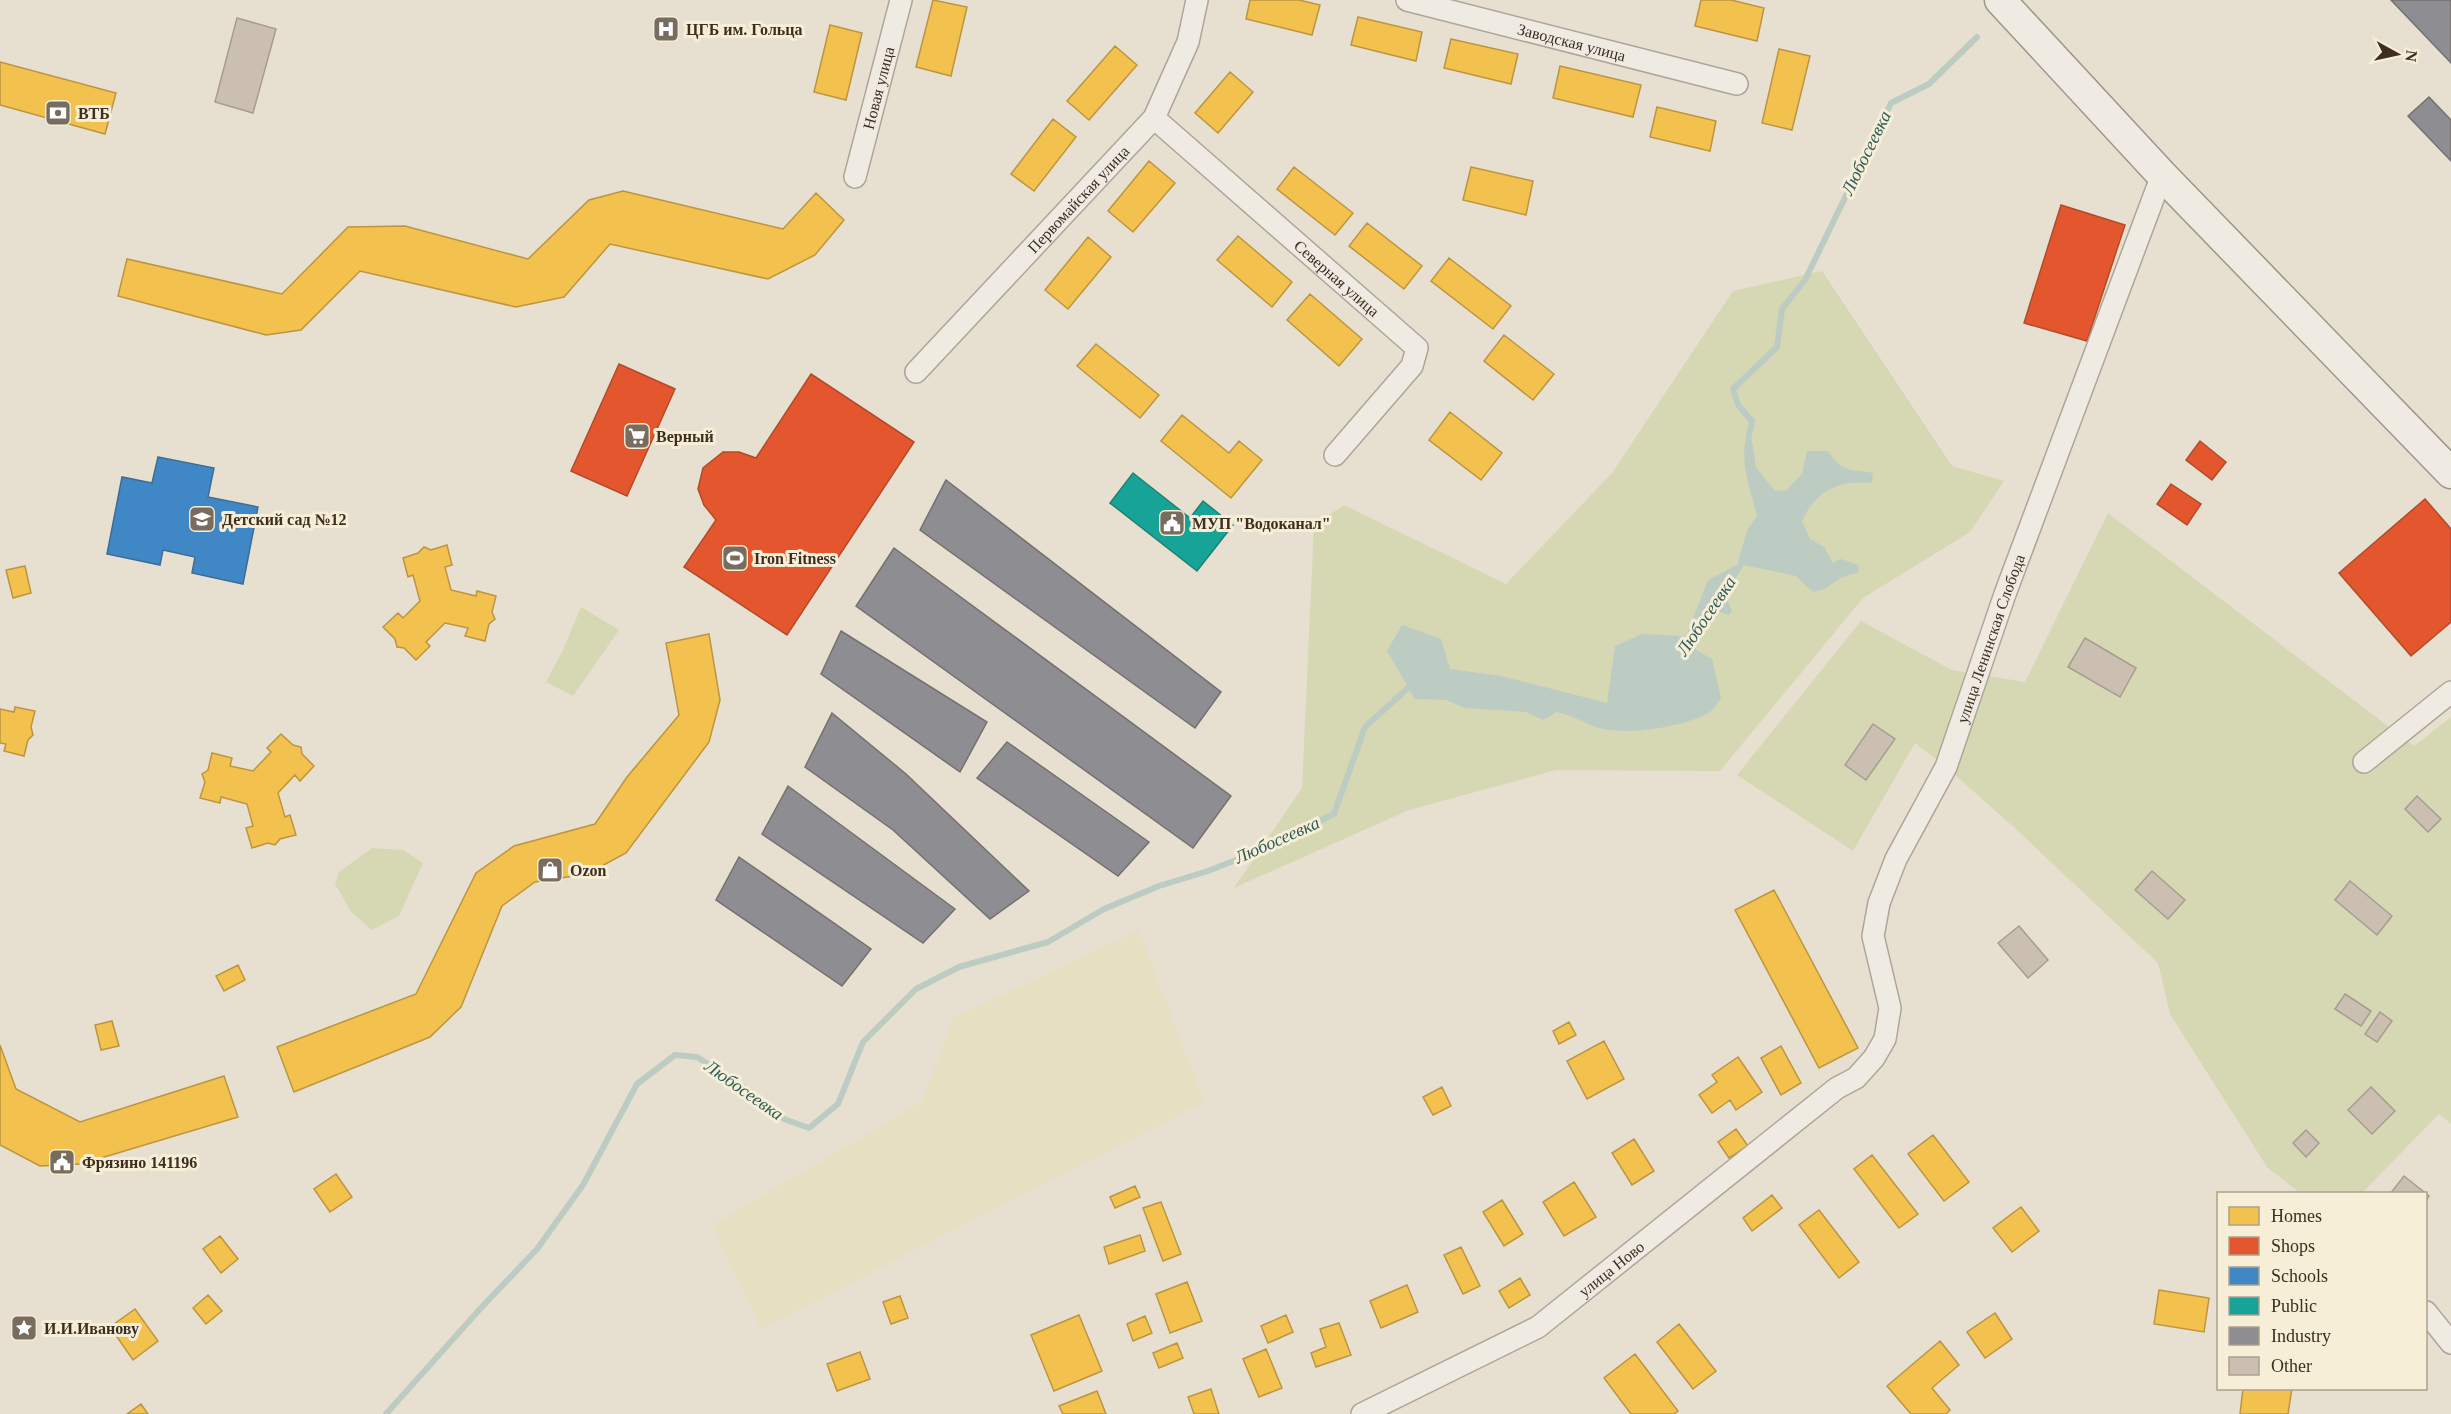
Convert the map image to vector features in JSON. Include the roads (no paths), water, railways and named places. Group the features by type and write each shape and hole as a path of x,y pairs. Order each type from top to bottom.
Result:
{"street":[{"name":"Новая улица","path":"855,177 901,0"},
{"name":"Первомайская улица","path":"916,372 1154,118 1188,42 1197,0"},
{"name":"Заводская улица","path":"1407,0 1737,84"},
{"path":"2000,0 2162,175 2451,473"},
{"name":"Северная улица","path":"1154,118 1417,348 1412,366 1335,455"},
{"name":"улица Ленинская Слобода","path":"1837,1088 1856,1078 1874,1058 1885,1039 1890,1008 1873,936 1879,903 1896,860 1946,768 2006,594 2162,175"},
{"path":"2364,762 2451,692"},
{"name":"улица Ново","path":"1362,1414 1538,1327 1837,1088"},
{"path":"2427,1313 2451,1343"}],"water":[{"path":"1750,429 1756,467 1774,490 1786,491 1802,474 1807,451 1828,451 1843,467 1873,473 1872,483 1849,483 1830,489 1814,502 1802,521 1810,539 1824,547 1833,563 1841,559 1858,565 1859,572 1840,578 1825,589 1813,592 1796,576 1744,565 1725,594 1732,611 1729,615 1715,611 1698,638 1696,650 1712,659 1721,698 1710,712 1670,726 1622,731 1596,727 1557,712 1543,720 1526,712 1465,708 1446,700 1415,699 1387,651 1402,625 1441,639 1450,669 1501,676 1607,703 1615,646 1642,634 1686,636 1708,580 1737,565 1747,531 1757,516 1744,461 1744,449"}],"waterway":[{"name":"Любосеевка","path":"1749,435 1752,421 1738,405 1733,389 1777,347 1782,309 1805,280 1891,103 1929,84 1977,37"},
{"name":"Любосеевка","path":"386,1414 537,1249 583,1185 637,1084 675,1055 697,1057 737,1082 784,1119 809,1128 838,1104 863,1042 916,989 959,967 1048,942 1104,909 1159,886 1208,871 1251,854 1334,814 1365,727 1408,688 1414,689"}],"place":[{"name":"ЦГБ им. Гольца","path":"666,29"},
{"name":"ВТБ","path":"58,113"},
{"name":"Верный","path":"637,436"},
{"name":"Детский сад №12","path":"202,519"},
{"name":"МУП \"Водоканал\"","path":"1172,523"},
{"name":"Iron Fitness","path":"735,558"},
{"name":"Ozon","path":"550,870"},
{"name":"Фрязино 141196","path":"62,1162"},
{"name":"И.И.Иванову","path":"24,1328"}]}
